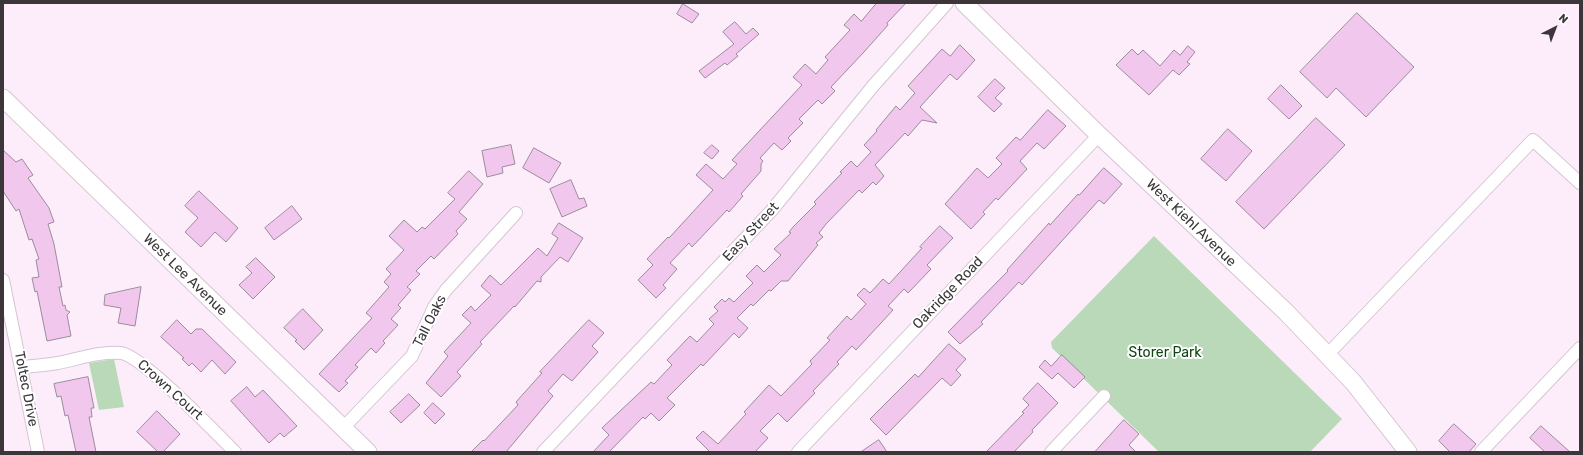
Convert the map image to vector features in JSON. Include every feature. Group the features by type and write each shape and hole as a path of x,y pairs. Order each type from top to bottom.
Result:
{"street":[{"name":"Easy Street","path":"543,452 772,210 873,86 947,3"},
{"name":"West Kiehl Avenue","path":"964,3 1099,135 1286,312 1377,410 1408,452"},
{"name":"West Lee Avenue","path":"3,98 368,452"},
{"name":"Oakridge Road","path":"798,452 1099,135"},
{"path":"1327,355 1533,140 1580,183"},
{"name":"Tall Oaks","path":"343,428 412,356 434,307 446,290 516,213"},
{"name":"Toltec Drive","path":"3,280 22,367 38,452"},
{"path":"1481,452 1580,348"},
{"name":"Crown Court","path":"22,367 56,363 98,355 121,353 130,355 138,360 235,452"},
{"path":"1050,452 1104,396"}],"green space":[{"name":"Storer Park","path":"1154,236 1342,419 1310,452 1159,452 1052,348 1051,342"},
{"path":"114,359 124,407 99,410 89,363"}],"building":[{"path":"877,3 906,3 887,23 888,25 864,52 831,87 835,91 822,104 818,100 799,119 803,123 788,138 791,141 782,150 774,143 760,158 763,161 761,164 761,171 741,194 743,196 729,212 727,210 692,247 689,243 670,263 677,269 663,285 666,288 656,298 638,280 653,265 647,259 668,237 669,238 713,190 696,175 706,164 723,179 737,164 732,160 802,85 793,77 805,64 816,74 828,60 825,57 850,30 844,25 854,14 861,21"},
{"path":"683,4 699,14 692,23 677,14"},
{"path":"1357,13 1414,67 1366,117 1336,88 1327,98 1300,72"},
{"path":"735,22 746,34 753,28 759,34 736,54 738,56 727,65 725,63 705,78 699,71 734,44 723,32"},
{"path":"960,45 975,60 957,80 950,74 920,107 937,123 922,120 908,136 905,133 875,165 884,176 876,185 873,182 862,193 859,190 826,224 819,233 823,237 816,243 818,245 788,281 781,281 771,291 769,290 753,306 751,304 737,318 748,328 739,338 734,333 703,366 701,364 667,398 675,405 659,421 651,413 645,419 643,417 609,452 593,452 609,435 602,428 651,382 654,384 672,365 667,360 690,336 697,342 714,324 709,319 718,311 714,307 722,299 725,302 729,298 734,302 753,283 746,276 757,265 764,272 781,255 774,249 791,233 789,232 793,227 816,204 814,202 842,173 840,172 851,161 857,167 871,152 864,145 896,106 900,110 915,93 908,86 942,49 950,56"},
{"path":"1188,46 1195,52 1187,62 1190,64 1179,75 1173,70 1149,95 1116,65 1132,49 1138,55 1143,50 1160,66 1174,50 1180,55"},
{"path":"995,79 1005,88 995,98 1002,104 994,112 978,97"},
{"path":"1281,85 1302,106 1289,119 1268,99"},
{"path":"1048,110 1066,126 1044,149 1037,143 1020,161 1027,169 998,200 996,198 983,212 985,214 971,229 945,204 977,168 988,178 1002,164 996,158 1016,137 1020,140"},
{"path":"1316,118 1345,145 1264,229 1236,202"},
{"path":"1228,129 1252,151 1226,181 1201,159"},
{"path":"511,145 515,164 502,167 503,173 487,177 482,151"},
{"path":"712,145 719,151 712,159 704,153"},
{"path":"534,148 561,163 549,183 523,168"},
{"path":"3,150 16,162 22,159 33,175 28,178 49,208 54,222 48,224 54,244 62,287 59,287 63,306 65,305 66,310 70,312 67,315 71,336 47,341 37,291 35,292 32,278 39,277 36,260 39,259 32,239 29,240 19,209 16,211 3,191"},
{"path":"1104,168 1122,184 1104,204 1099,200 1022,285 1019,282 981,322 983,324 960,344 948,332 1008,271 1007,270 1049,223 1050,225"},
{"path":"469,171 483,184 459,212 467,219 456,231 458,234 434,259 431,256 416,271 420,274 407,287 411,290 398,305 401,308 391,319 398,325 383,341 385,343 376,353 371,348 355,365 358,367 345,381 348,383 339,392 319,374 372,318 366,313 389,287 384,282 391,274 386,269 404,250 389,236 404,220 417,232 422,227 425,229 455,199 448,193"},
{"path":"571,180 579,199 584,198 587,206 562,217 550,189"},
{"path":"199,191 238,228 226,242 215,232 201,247 185,232 198,218 185,206"},
{"path":"292,206 302,219 274,240 265,228"},
{"path":"559,223 583,238 568,262 560,257 541,277 541,282 537,281 515,307 514,306 480,342 482,344 457,372 461,376 441,397 426,383 448,356 444,352 471,323 462,315 471,306 475,311 491,295 481,286 490,275 501,285 538,248 547,256 558,238 552,234"},
{"path":"940,226 953,238 927,265 931,269 908,293 904,289 888,306 893,310 856,350 852,346 837,362 839,364 813,391 815,393 787,422 778,413 760,431 768,438 755,452 710,452 696,438 703,431 718,444 746,414 744,412 769,385 781,396 812,364 810,361 830,340 827,338 847,316 851,320 866,304 857,295 864,288 870,293 883,279 889,284"},
{"path":"256,258 275,277 253,299 239,285 252,273 246,267"},
{"path":"141,287 135,326 118,323 121,308 104,305 105,295"},
{"path":"303,309 323,330 304,350 295,341 297,340 284,328"},
{"path":"177,320 191,334 196,329 202,329 236,362 225,374 212,360 201,372 192,363 189,366 182,359 184,358 161,337"},
{"path":"589,320 604,333 592,346 598,352 572,381 563,374 548,391 553,396 506,452 471,452 483,440 484,441 518,405 516,402 542,373 540,372"},
{"path":"949,344 966,359 956,370 961,375 951,386 942,378 886,435 870,419 915,374 918,377"},
{"path":"1062,355 1085,377 1074,388 1058,373 1052,379 1039,367 1045,360 1051,366"},
{"path":"88,377 94,408 91,408 92,417 89,417 96,452 76,452 68,415 65,416 61,396 57,397 54,384"},
{"path":"1038,383 1058,403 1032,430 1033,432 1014,452 986,452 1024,413 1022,412 1029,405 1023,399"},
{"path":"247,387 255,397 263,390 297,426 284,437 280,433 269,443 231,401"},
{"path":"409,394 420,405 401,423 390,412"},
{"path":"433,403 445,414 435,424 424,413"},
{"path":"157,411 180,434 163,452 158,452 137,432"},
{"path":"1124,420 1139,434 1129,445 1136,452 1095,452"},
{"path":"1454,424 1476,444 1469,452 1450,452 1439,441"},
{"path":"1541,426 1570,452 1545,452 1530,438"},
{"path":"879,440 887,452 861,452"}]}
